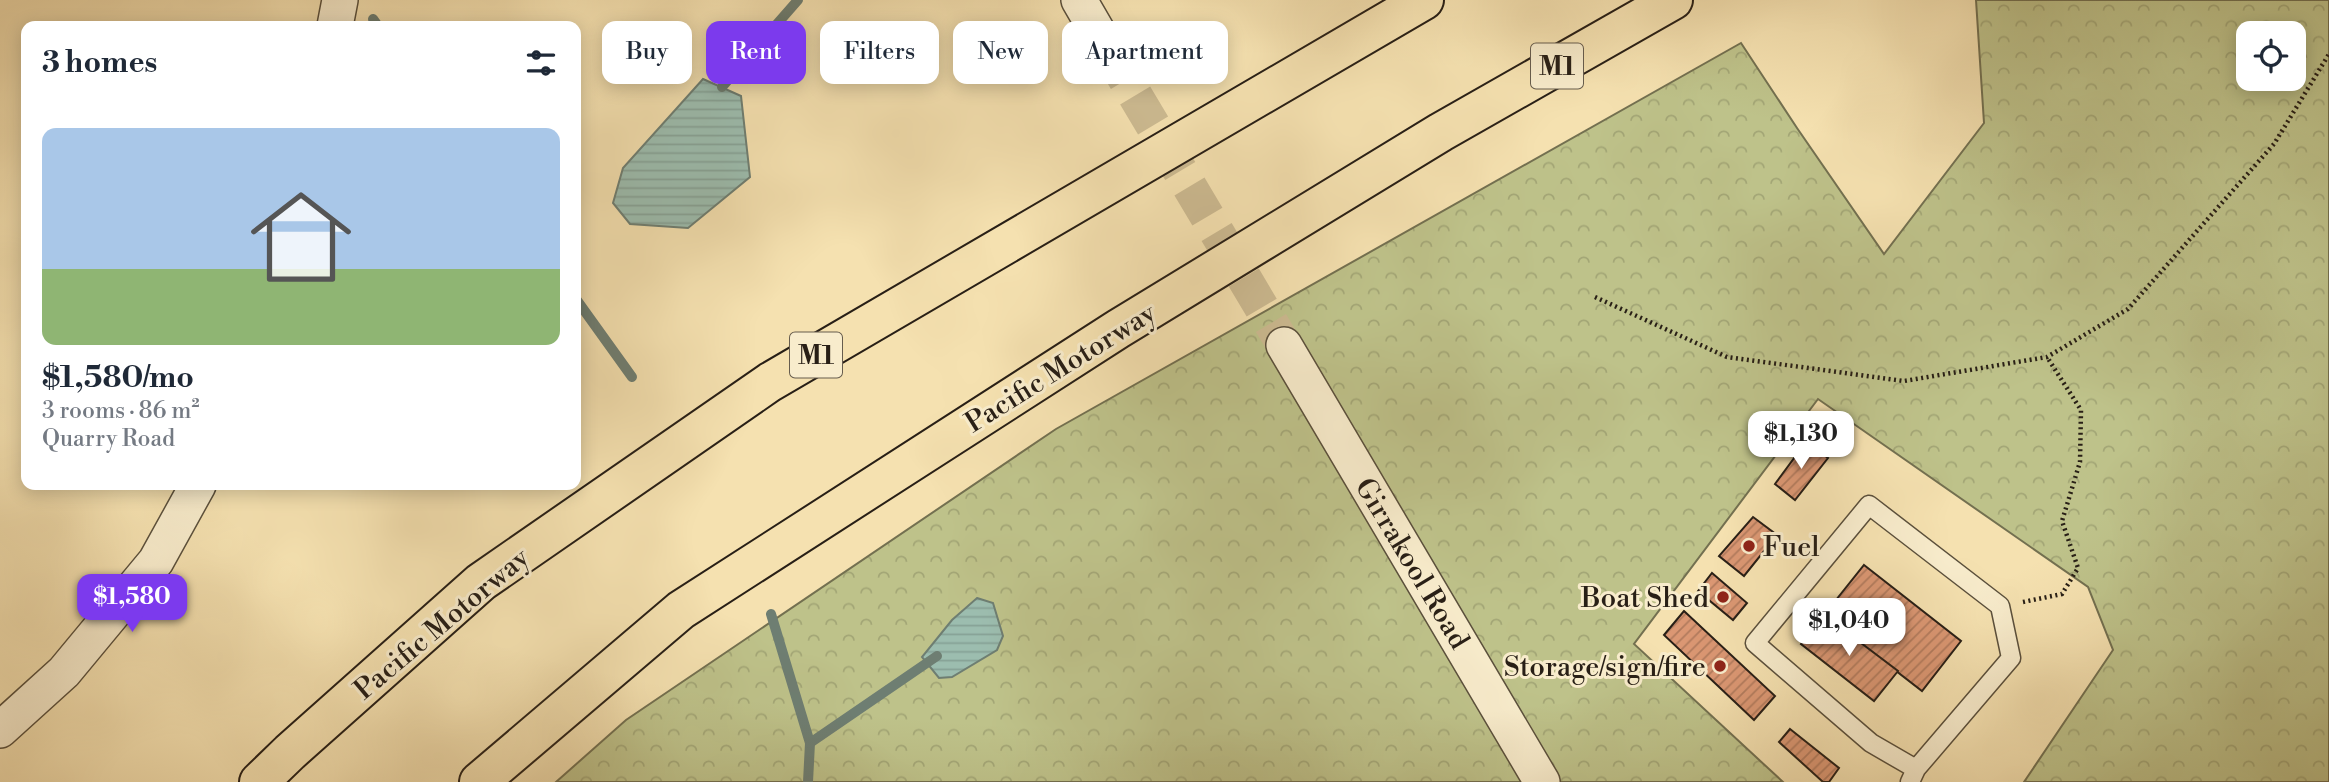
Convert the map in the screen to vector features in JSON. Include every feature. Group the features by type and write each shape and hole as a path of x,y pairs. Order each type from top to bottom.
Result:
{"highway":[{"name":"Pacific Motorway","path":"259,782 481,582 770,382 1424,0"},
{"name":"Pacific Motorway","path":"479,782 681,610 1129,322 1441,132 1673,0"}],"street":[{"path":"336,21 340,0"},
{"path":"1079,0 1091,21"},
{"name":"Girrakool Road","path":"1284,345 1542,782"},
{"path":"0,730 64,672 156,561 195,490"}],"lane":[{"path":"1869,505 2000,606 2011,658 1913,775 1871,743 1755,643 1869,505"}],"path":[{"path":"1595,297 1727,357 1904,381 2047,357 2128,309 2274,144 2329,54"},
{"path":"2000,606 2062,594 2078,568 2062,521 2080,462 2081,410 2047,357"}],"green space":[{"path":"1976,0 2329,0 2329,782 2024,782 2113,650 2088,587 1818,399 1634,644 1783,782 556,782 626,720 1056,429 1741,43 1884,254 1984,123"}],"shaded area":[{"path":"703,79 706,84 714,84 741,96 750,177 688,228 630,224 613,203 623,168"},
{"path":"977,598 993,603 1003,636 997,650 952,677 939,678 922,657 952,620"}],"building":[{"path":"1806,442 1828,458 1795,500 1775,484"},
{"name":"Fuel","path":"1753,517 1777,535 1744,576 1719,556"},
{"path":"1864,565 1961,641 1922,691 1824,615"},
{"name":"Boat Shed","path":"1712,573 1747,603 1733,620 1698,591"},
{"name":"Storage/sign/fire","path":"1684,611 1775,696 1754,720 1664,635"},
{"path":"1824,615 1898,671 1874,701 1801,644"},
{"path":"1790,729 1839,768 1829,782 1823,782 1779,742"}],"waterway":[{"path":"722,87 798,0"},
{"path":"581,306 632,377"},
{"path":"771,614 810,743 808,782"},
{"path":"810,743 937,656"}],"tunnel":[{"path":"1128,84 1284,345"}],"place":[{"name":"Fuel","path":"1749,546"},
{"name":"Boat Shed","path":"1723,597"},
{"name":"Storage/sign/fire","path":"1720,666"}]}
